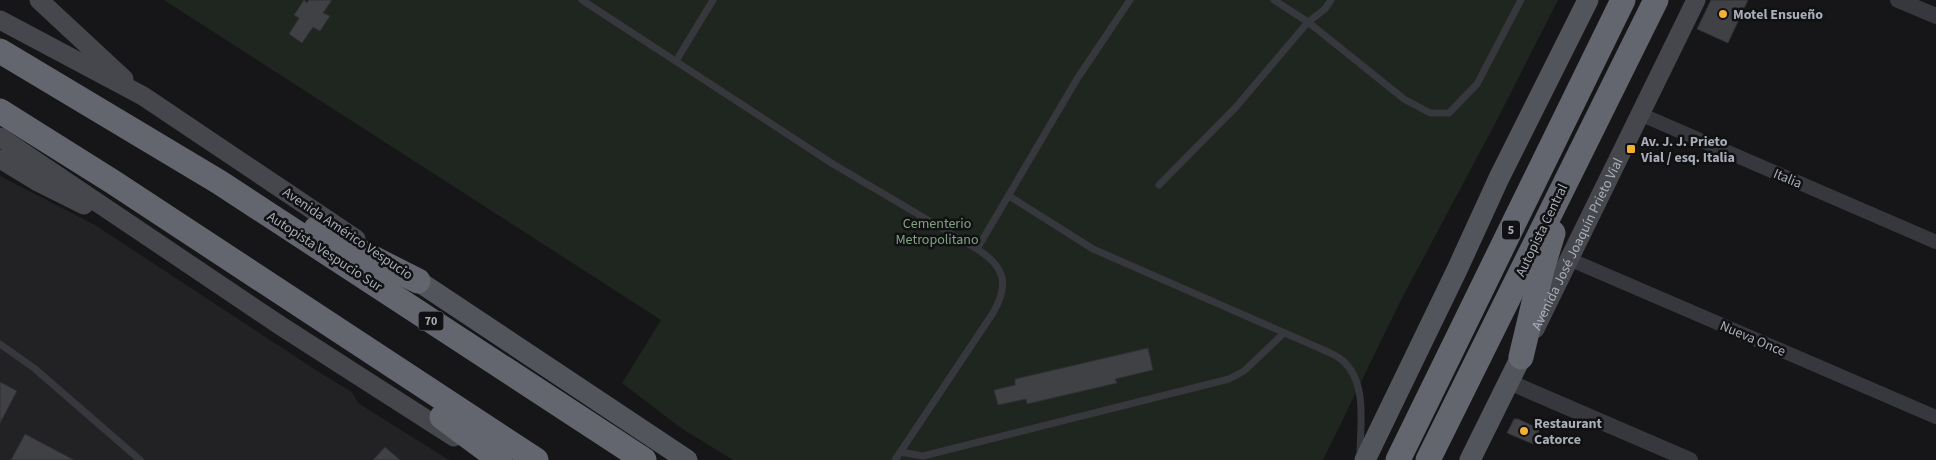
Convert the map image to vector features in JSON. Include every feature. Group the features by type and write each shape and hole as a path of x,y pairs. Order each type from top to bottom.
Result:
{"highway":[{"name":"Autopista Central","path":"1398,460 1623,0"},
{"name":"Autopista Central","path":"1428,460 1656,0"},
{"name":"Autopista Vespucio Sur","path":"0,51 219,182 644,460"},
{"path":"0,110 536,460"},
{"path":"1521,357 1542,269 1574,163"},
{"path":"219,182 418,281"},
{"path":"319,318 401,386 500,460"}],"main road":[{"path":"39,0 143,96"},
{"path":"1365,460 1456,272 1499,178 1588,0"},
{"name":"Avenida José Joaquín Prieto Vial","path":"1470,460 1696,0"},
{"name":"Avenida Américo Vespucio","path":"0,20 143,96 687,460"},
{"path":"0,137 372,386 490,460"},
{"path":"0,159 60,193 129,225"}],"street":[{"path":"1898,0 1936,16"},
{"name":"Italia","path":"1640,114 1936,242"},
{"name":"Nueva Once","path":"1569,259 1936,417"},
{"path":"1509,382 1690,460"}],"lane":[{"path":"582,0 834,164 992,258 999,269 1003,283 1001,298 993,313 895,460"},
{"path":"676,61 713,0"},
{"path":"977,250 1077,79 1130,0"},
{"path":"1274,0 1308,22 1404,99 1430,113 1450,113 1477,84 1522,0"},
{"path":"1159,185 1236,107 1308,22 1325,9 1331,0"},
{"path":"1009,196 1093,248 1337,356 1347,365 1352,373 1360,403 1360,460"},
{"path":"900,452 923,458 1229,379 1244,371 1284,333"},
{"path":"0,344 34,368 140,460"}],"shaded area":[{"path":"0,176 95,225 352,392 358,403 449,460 0,460"}],"green space":[{"name":"Cementerio Metropolitano","path":"164,0 1558,0 1498,118 1400,302 1323,460 733,460 681,428 622,383 661,320"}],"building":[{"path":"304,0 307,3 309,0 332,0 323,13 330,16 320,31 313,27 302,43 289,34 299,18 294,15"},
{"name":"Motel Ensueño","path":"1711,0 1748,0 1728,43 1697,29"},
{"path":"1148,348 1153,370 1115,379 1117,383 1027,404 1026,399 998,405 994,390 1015,385 1015,379"},
{"path":"0,382 17,391 0,423"},
{"name":"Restaurant Catorce","path":"1514,419 1540,429 1533,444 1507,433"},
{"path":"25,434 74,460 11,460"},
{"path":"385,447 400,460 373,460"}],"place":[{"name":"Motel Ensueño","path":"1723,14"},
{"name":"Av. J. J. Prieto Vial / esq. Italia","path":"1631,149"},
{"name":"Restaurant Catorce","path":"1524,431"}]}
